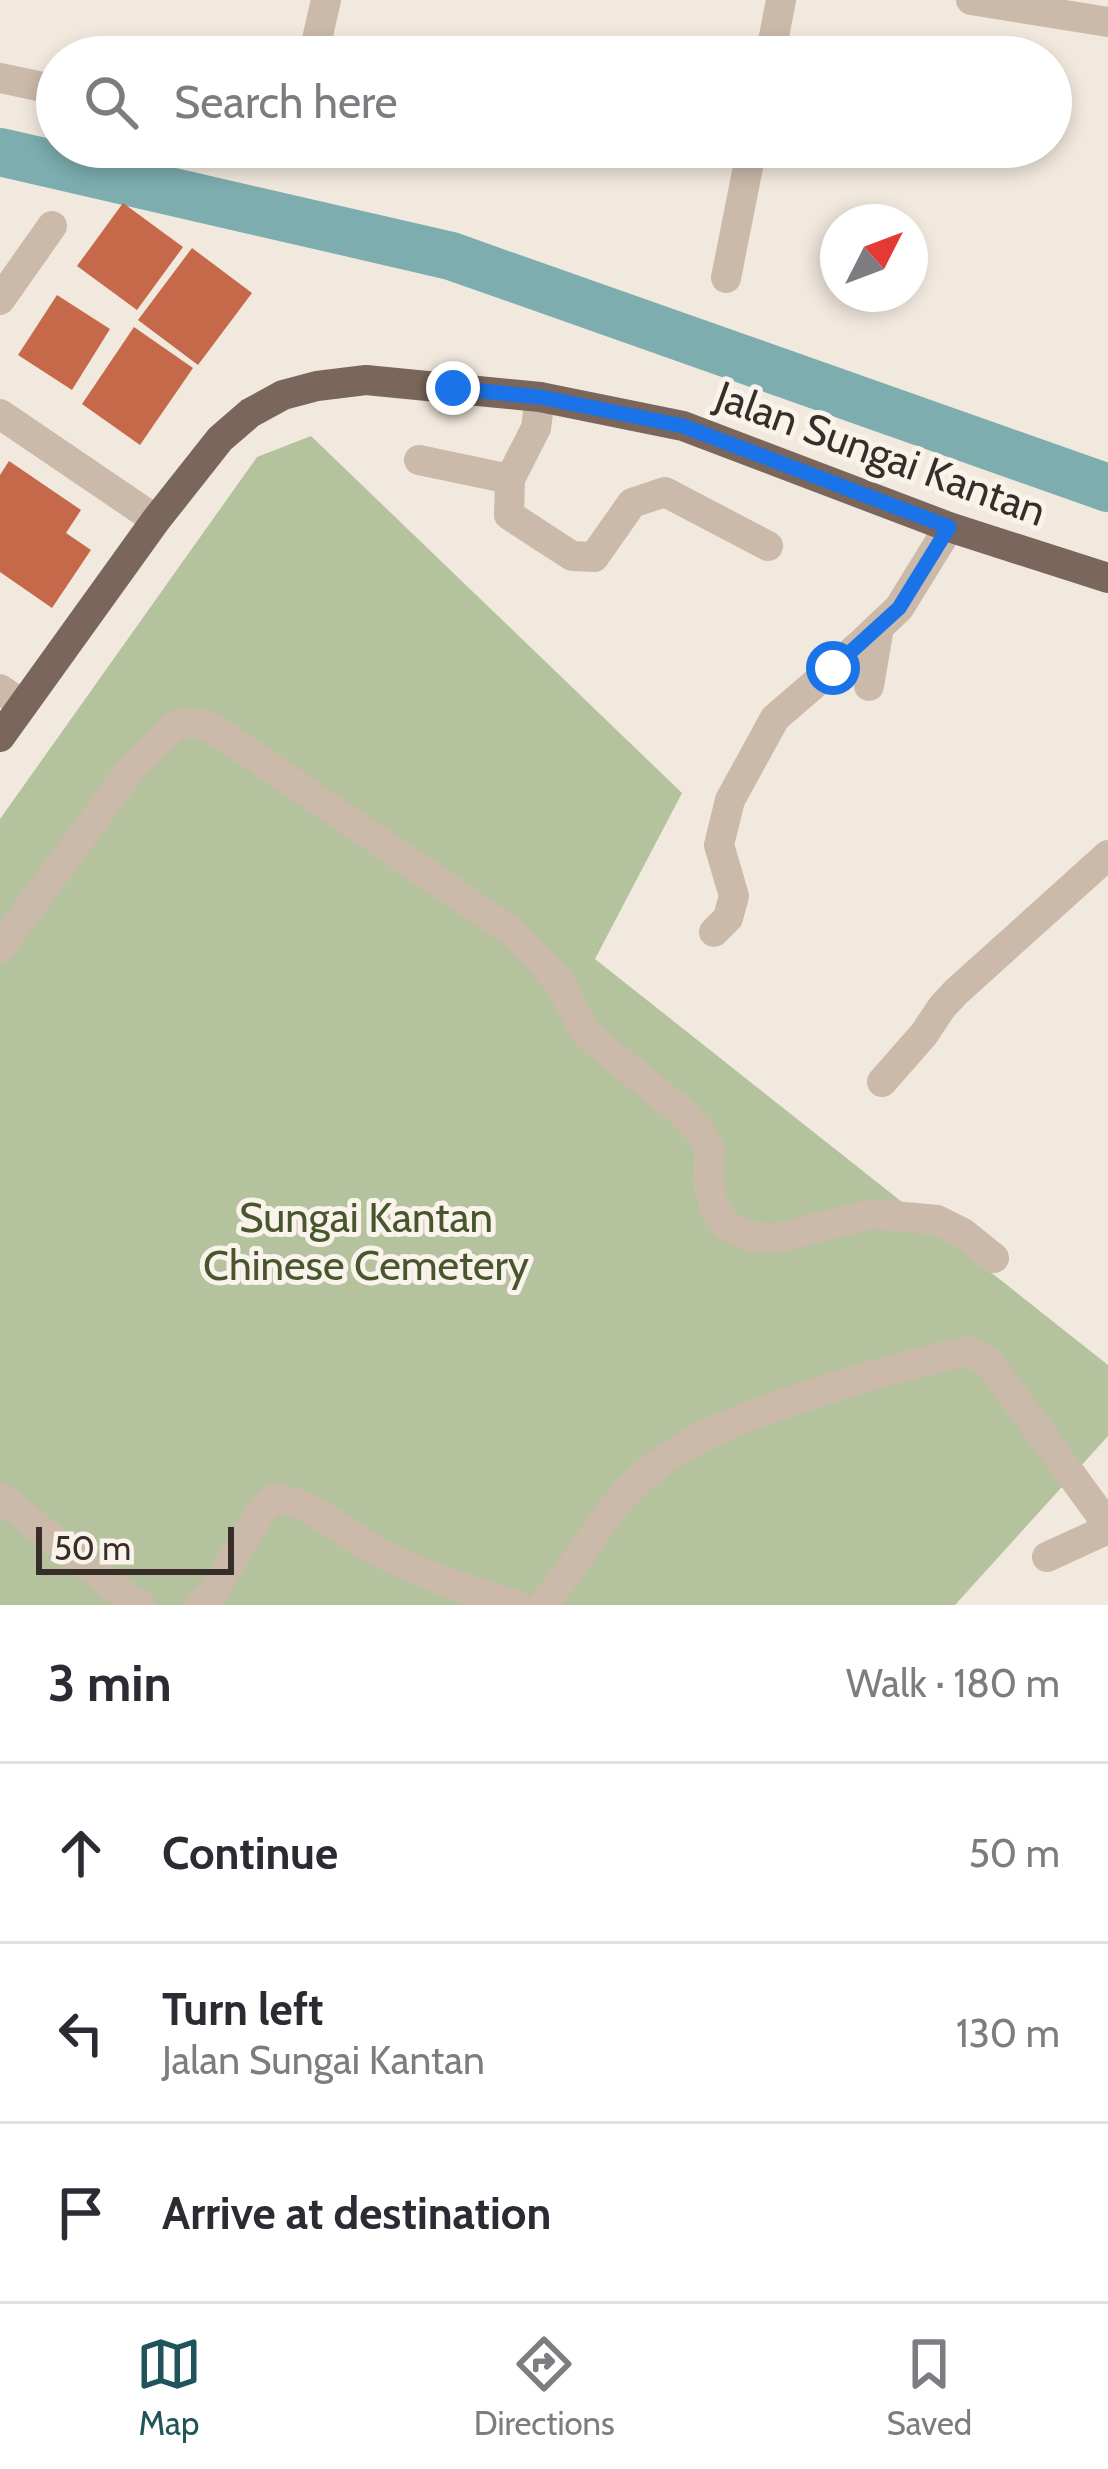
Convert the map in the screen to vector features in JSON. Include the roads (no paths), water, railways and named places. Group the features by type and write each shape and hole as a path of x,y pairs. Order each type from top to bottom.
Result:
{"main road":[{"name":"Jalan Sungai Kantan","path":"6,715 220,440 250,412 283,395 316,386 366,380 540,397 683,426 949,527 1108,578"}],"street":[{"path":"318,36 326,0"},
{"path":"774,36 781,0"},
{"path":"987,2 1108,22"},
{"path":"0,78 36,86"},
{"path":"726,278 748,168"},
{"path":"0,300 52,226"},
{"path":"540,397 536,428 510,479 509,514 572,556 594,556 632,503 665,492 768,546"},
{"path":"0,414 156,520"},
{"path":"419,460 510,479"},
{"path":"714,932 728,918 734,896 719,845 730,800 775,718 899,608 949,527"},
{"path":"869,686 879,627"},
{"path":"0,948 132,768 175,725 191,722 211,727 511,931 558,980 586,1034 701,1133 710,1150 708,1180 714,1208 728,1226 752,1237 777,1238 872,1214 937,1220 963,1233 994,1258"},
{"path":"882,1082 942,1006 1108,855"},
{"path":"542,1605 614,1505 673,1454 738,1419 902,1364 970,1351 990,1364 1108,1527 1047,1556"},
{"path":"0,1497 141,1605"},
{"path":"199,1605 210,1597 263,1508 276,1498 293,1501 382,1554 460,1589 517,1605"}],"waterway":[{"path":"0,152 36,160"},
{"path":"69,168 451,256 1108,488"}],"park label":[{"name":"Sungai Kantan Chinese Cemetery","path":"366,1241"}]}
